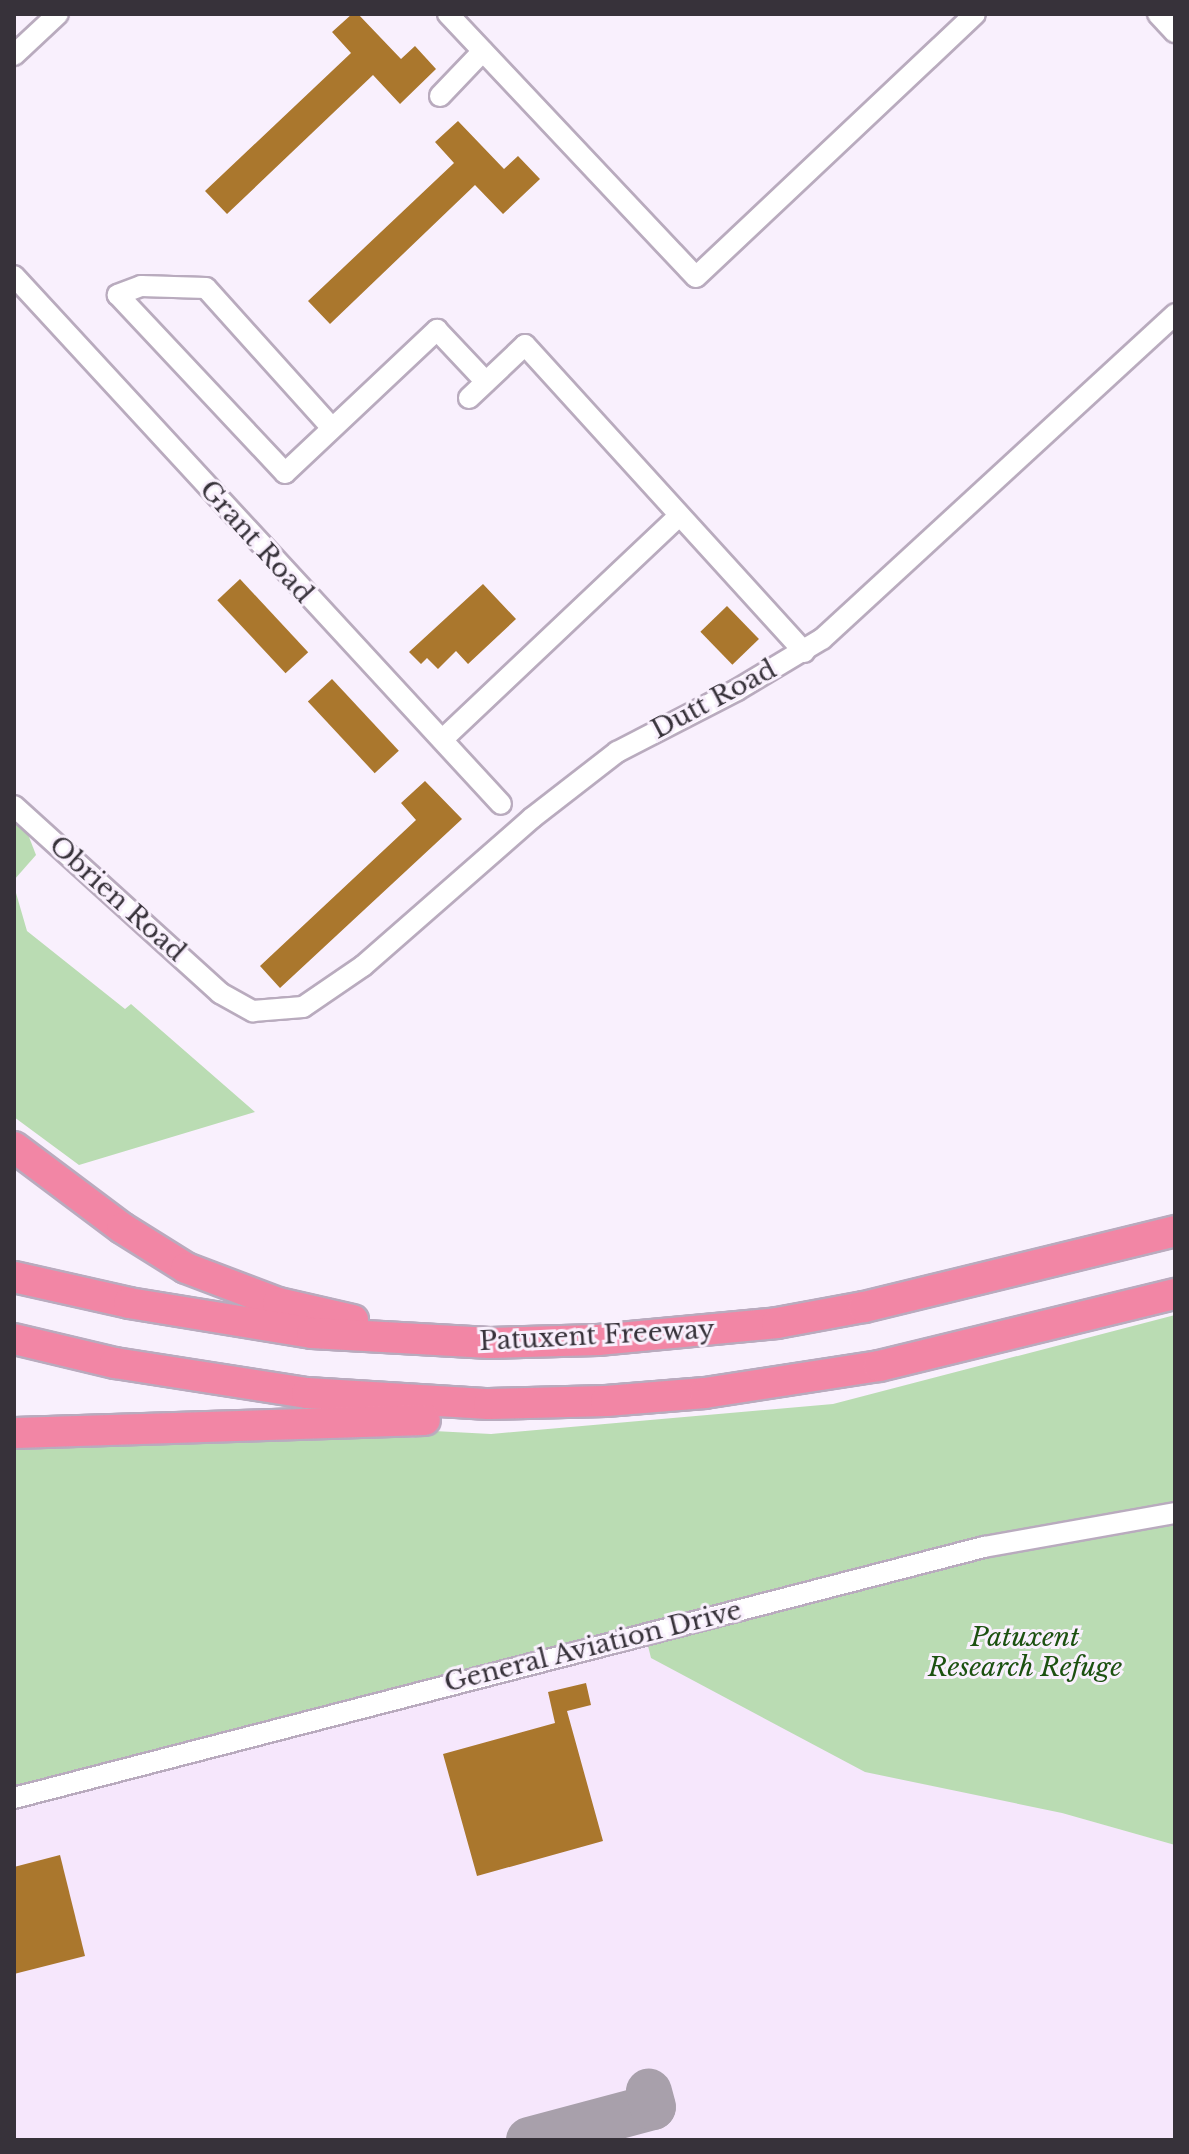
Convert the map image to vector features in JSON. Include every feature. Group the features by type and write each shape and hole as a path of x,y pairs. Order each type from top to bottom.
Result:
{"highway":[{"path":"14,1147 122,1228 186,1268 278,1303 393,1326 698,1332"},
{"name":"Patuxent Freeway","path":"14,1277 223,1321 392,1340 490,1343 698,1332 864,1307 1175,1231"},
{"path":"14,1433 489,1419 705,1393 879,1366 1175,1294"},
{"path":"14,1339 217,1382 397,1401 489,1404 705,1393"}],"street":[{"path":"15,52 58,14"},
{"path":"448,14 696,277 975,14"},
{"path":"1158,14 1175,32"},
{"path":"440,96 483,51"},
{"name":"Grant Road","path":"14,276 501,804"},
{"path":"332,428 206,288 141,286 118,295 285,473 437,330 486,382"},
{"name":"Dutt Road","path":"220,993 253,1011 270,1012 316,1001 459,885 584,775 653,731 804,652 1175,314"},
{"path":"469,398 525,345 804,652"},
{"path":"443,739 679,516"},
{"name":"Obrien Road","path":"14,806 220,993"},
{"name":"General Aviation Drive","path":"14,1798 984,1547 1175,1513"}],"shaded area":[{"path":"638,1601 1062,1813 1175,1845 1175,2140 14,2140 14,1768"}],"green space":[{"path":"14,815 24,824 36,855 14,880"},
{"path":"14,886 27,931 125,1009 131,1004 255,1112 79,1165 14,1117"},
{"name":"Patuxent Research Refuge","path":"1175,1315 1175,1845 1062,1813 865,1772 651,1658 643,1626 14,1790 14,1450 170,1444 231,1436 246,1442 366,1433 412,1438 434,1431 491,1434 833,1404"}],"building":[{"path":"352,14 358,14 401,59 415,46 436,69 400,104 373,75 227,214 205,191 351,53 332,32"},
{"path":"458,121 504,169 518,156 540,179 503,214 475,185 330,324 308,301 454,163 435,142"},
{"path":"240,579 308,652 286,673 217,600"},
{"path":"483,584 516,619 468,664 456,651 438,669 427,658 421,664 409,652"},
{"path":"727,606 759,639 732,665 700,632"},
{"path":"332,679 399,751 375,773 308,702"},
{"path":"425,781 462,819 280,988 260,966 416,820 401,803"},
{"path":"586,1683 591,1705 567,1711 603,1841 477,1876 443,1754 555,1723 548,1692"},
{"path":"60,1855 85,1956 14,1974 14,1867"}],"taxiway":[{"path":"529,2140 653,2107 649,2092"}]}
